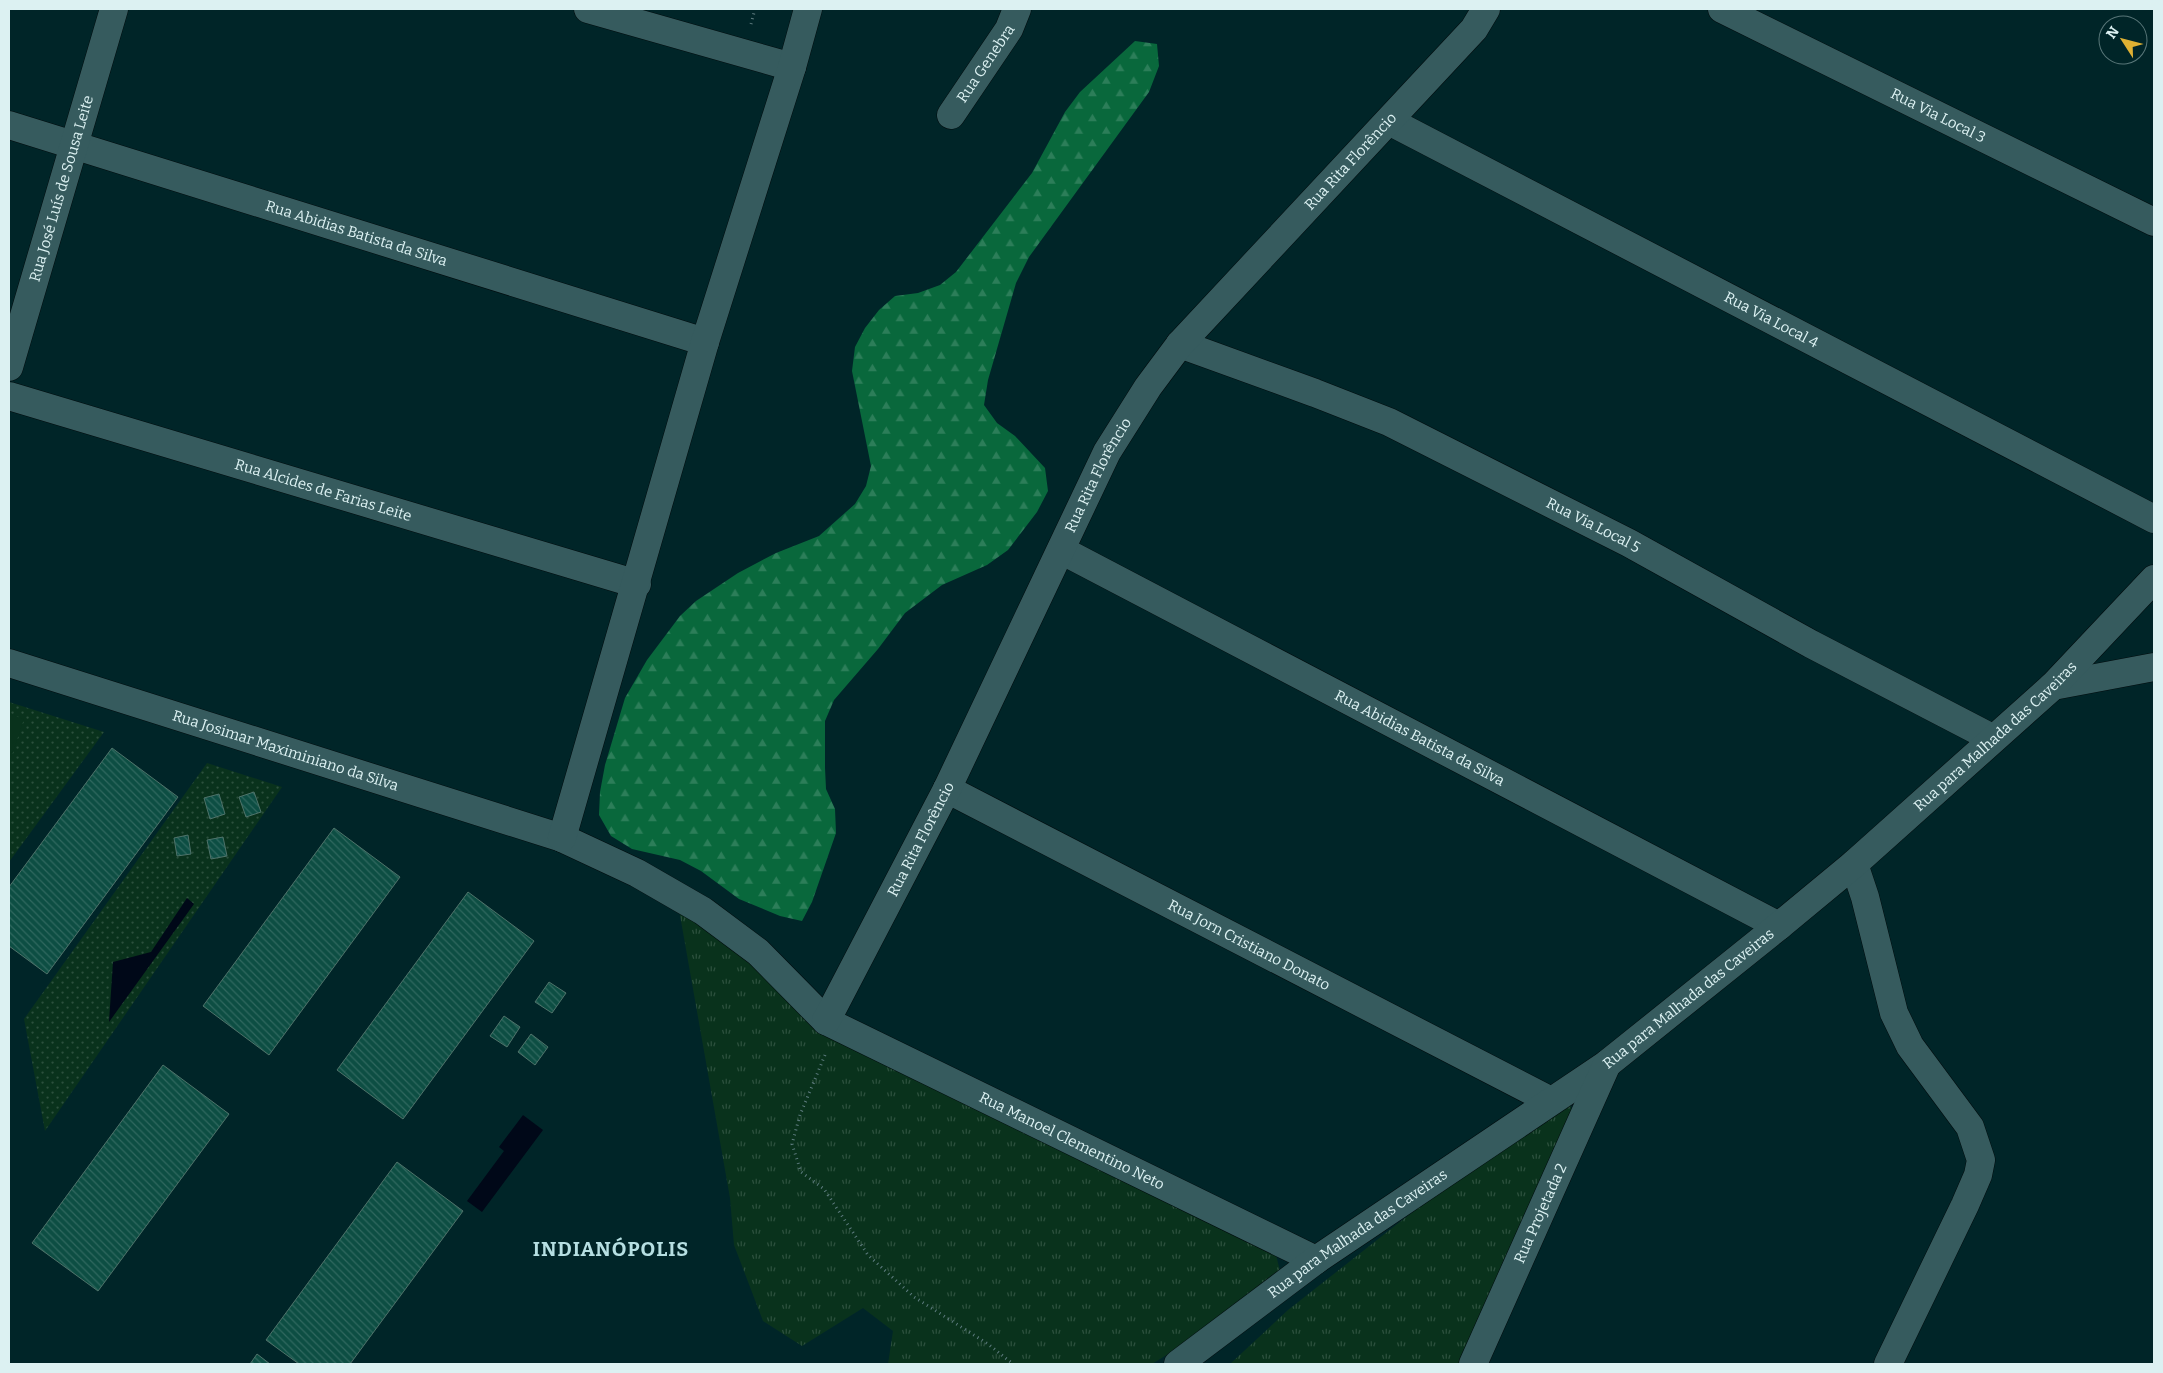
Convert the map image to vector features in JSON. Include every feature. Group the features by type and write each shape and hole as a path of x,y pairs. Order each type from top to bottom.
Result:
{"street":[{"name":"Rua José Luís de Sousa Leite","path":"9,367 114,9"},
{"path":"588,9 792,67"},
{"path":"562,838 637,584 705,342 792,67 808,9"},
{"name":"Rua Genebra","path":"951,116 1009,29 1017,9"},
{"name":"Rua Rita Florêncio","path":"831,1023 947,789 1107,452 1148,388 1180,344 1474,29 1486,9"},
{"name":"Rua Via Local 3","path":"1722,9 2154,222"},
{"name":"Rua Via Local 4","path":"1389,121 2154,519"},
{"name":"Rua Abidias Batista da Silva","path":"9,125 705,342"},
{"name":"Rua Via Local 5","path":"1180,344 1316,393 1389,422 1629,543 1811,644 1992,738"},
{"name":"Rua Alcides de Farias Leite","path":"9,396 637,584"},
{"name":"Rua Abidias Batista da Silva","path":"1061,550 1779,926"},
{"name":"Rua para Malhada das Caveiras","path":"1178,1364 1316,1260 1607,1064 1779,926 1854,864 1992,738 2053,686 2154,579"},
{"name":"Rua Josimar Maximiniano da Silva","path":"9,663 562,838 637,873 703,911 758,952 831,1023"},
{"path":"2053,686 2154,667"},
{"name":"Rua Jorn Cristiano Donato","path":"947,789 1551,1101"},
{"path":"1854,864 1865,897 1894,1013 1910,1046 1970,1127 1981,1160 1978,1175 1965,1205 1888,1364"},
{"name":"Rua Manoel Clementino Neto","path":"831,1023 1316,1260"},
{"name":"Rua Projetada 2","path":"1473,1364 1607,1064"}],"path":[{"path":"831,1023 792,1144 801,1172 824,1189 868,1255 907,1291 988,1344 1013,1364"}],"green space":[{"path":"1135,41 1157,44 1159,66 1149,92 1029,257 1016,283 988,380 984,405 997,423 1015,436 1045,468 1048,491 1037,512 1008,550 987,565 942,585 905,613 878,649 834,700 825,721 825,768 826,789 835,809 836,833 812,902 802,921 780,916 739,899 701,871 680,860 632,849 611,836 599,815 600,792 605,765 625,698 647,660 680,616 696,601 738,573 776,553 819,536 855,504 866,486 871,466 852,371 855,347 865,328 879,310 895,296 918,293 940,285 956,272 1032,173 1065,112 1080,92"},
{"path":"9,702 104,732 9,862"},
{"path":"9,714 24,719 9,764"},
{"path":"207,763 282,787 45,1131 24,1019"},
{"path":"678,904 744,949 823,1027 1275,1251 1280,1271 1189,1341 1152,1364 888,1364 893,1331 863,1308 802,1346 763,1321 734,1245 730,1198"},
{"path":"1569,1102 1573,1113 1460,1364 1230,1364 1288,1310 1410,1214"}],"water":[{"path":"187,898 194,904 109,1022 113,962 151,952"},
{"path":"523,1115 543,1130 482,1212 467,1201 504,1151 499,1147"}],"building":[{"path":"112,748 178,797 47,974 9,946 9,887"},
{"path":"254,792 261,812 246,817 239,797"},
{"path":"219,794 225,814 210,819 204,798"},
{"path":"334,828 400,877 269,1055 203,1006"},
{"path":"188,835 191,854 177,856 174,838"},
{"path":"223,837 227,856 211,859 207,840"},
{"path":"468,892 534,941 403,1119 337,1070"},
{"path":"549,982 566,993 552,1013 535,1002"},
{"path":"504,1016 520,1027 507,1047 490,1036"},
{"path":"531,1034 548,1047 535,1065 518,1052"},
{"path":"163,1065 229,1114 98,1291 32,1243"},
{"path":"397,1162 463,1211 350,1364 299,1364 266,1340"},
{"path":"257,1354 270,1364 250,1364"}],"district":[{"name":"INDIANÓPOLIS","path":"611,1249"}]}
